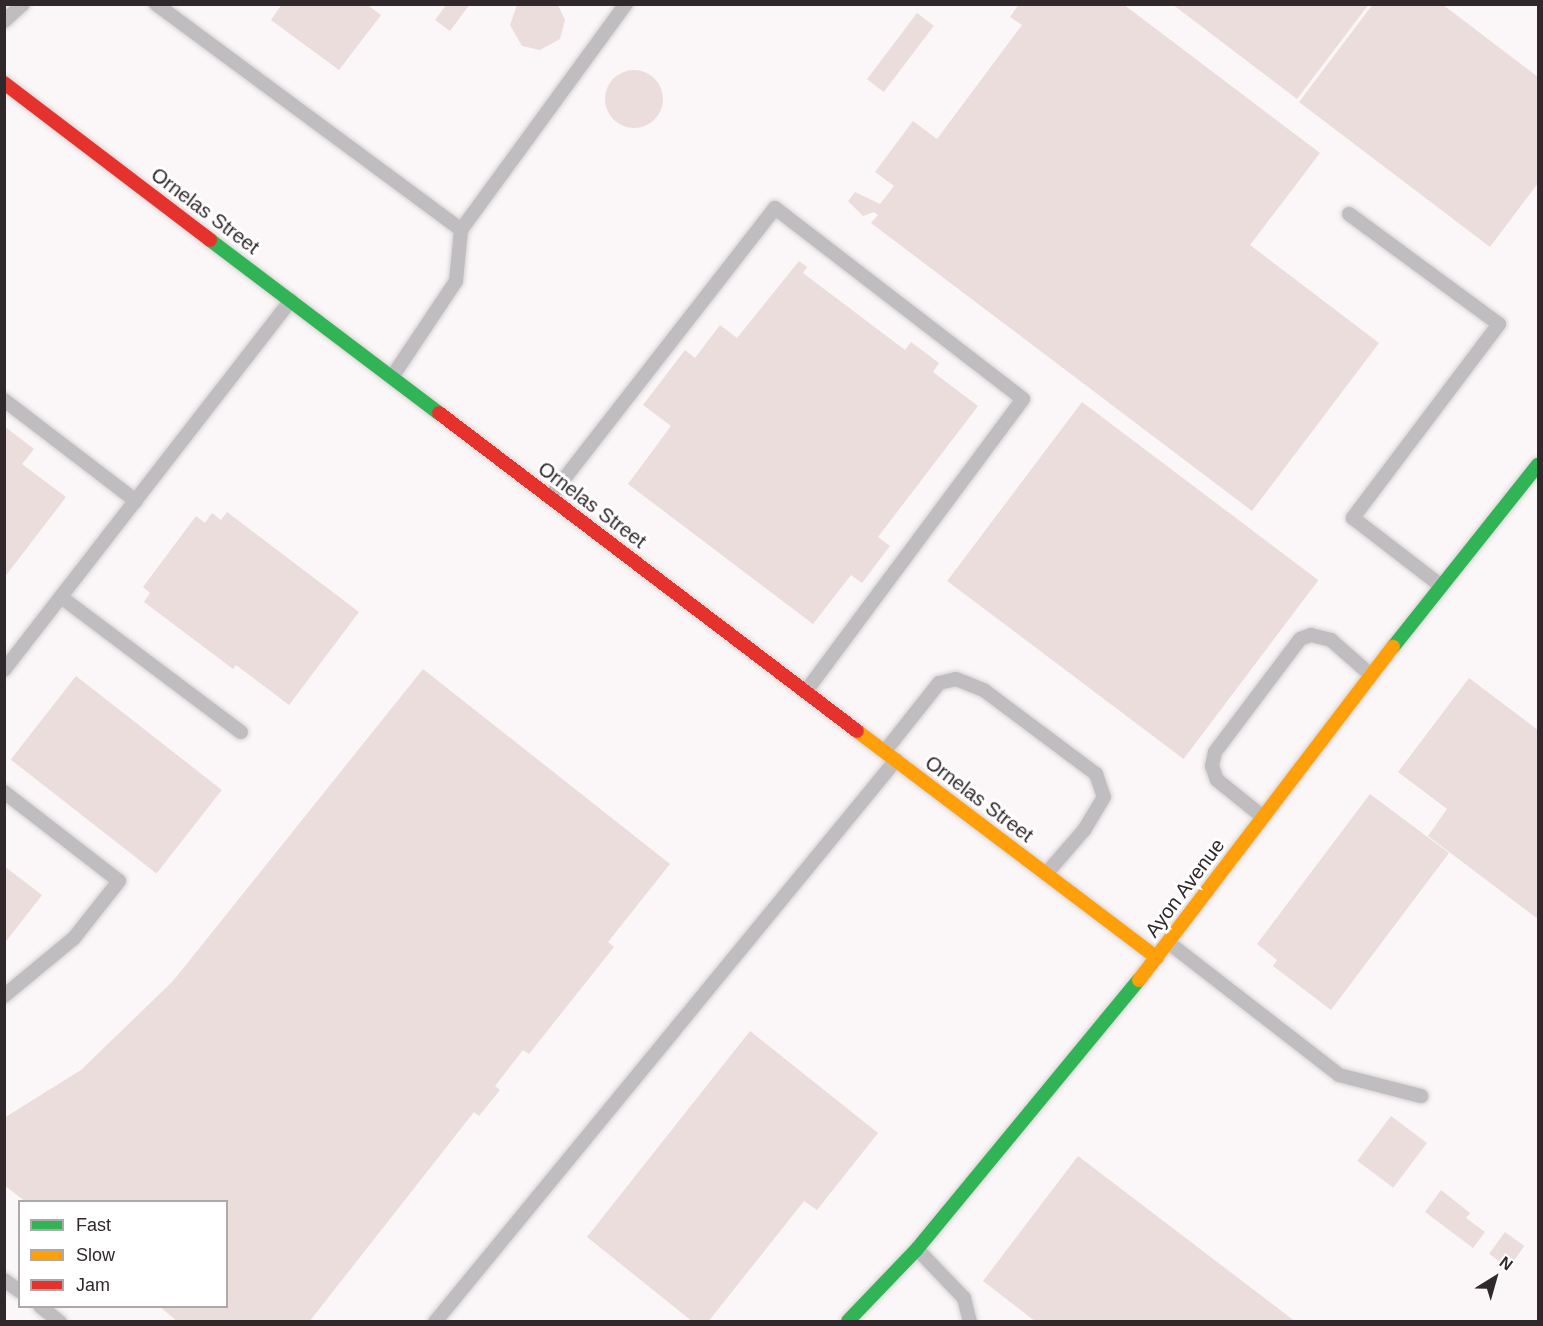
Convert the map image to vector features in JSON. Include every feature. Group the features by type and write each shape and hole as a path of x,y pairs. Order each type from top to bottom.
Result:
{"street":[{"name":"Ornelas Street","path":"4,83 1156,958"},
{"name":"Ayon Avenue","path":"848,1321 917,1249 1169,943 1440,585 1539,465"}],"lane":[{"path":"4,21 23,4"},
{"path":"156,4 461,230"},
{"path":"392,377 456,281 461,230 626,4"},
{"path":"550,497 775,208 1023,399 806,691"},
{"path":"1349,214 1499,324 1353,518 1440,585"},
{"path":"4,670 291,300"},
{"path":"4,400 136,501"},
{"path":"61,597 241,732"},
{"path":"1263,818 1217,780 1212,766 1215,752 1300,639 1311,635 1331,640 1371,676"},
{"path":"885,751 939,683 956,679 985,691 1096,774 1104,797 1084,830 1046,874"},
{"path":"435,1322 897,760"},
{"path":"4,792 119,881 74,938 4,996"},
{"path":"1169,943 1339,1075 1421,1096"},
{"path":"917,1249 964,1298 970,1322"},
{"path":"4,1280 18,1290"},
{"path":"42,1308 60,1322"}],"building":[{"path":"282,4 366,4 381,15 339,70 271,20"},
{"path":"447,4 470,4 450,31 435,20"},
{"path":"1019,4 1123,4 1320,153 1250,245 1379,343 1252,511 871,223 878,215 874,212 863,216 848,201 855,192 880,204 894,186 875,172 913,121 937,139 1022,25 1010,17"},
{"path":"1172,4 1369,4 1297,99"},
{"path":"1373,4 1442,4 1538,77 1538,183 1490,247 1299,102"},
{"path":"517,5 558,5 565,20 560,39 540,50 522,46 510,25"},
{"path":"917,13 934,26 884,92 867,79"},
{"path":"634,70 645,72 658,83 663,99 661,110 650,123 634,128 623,126 610,115 605,99 607,88 618,75"},
{"path":"799,261 807,267 803,273 905,350 911,342 939,363 933,372 978,406 878,537 890,546 862,583 851,575 813,624 628,484 671,426 643,405 685,350 695,358 720,325 737,338"},
{"path":"1082,402 1318,580 1184,759 947,581"},
{"path":"4,426 34,449 22,464 66,497 4,578"},
{"path":"227,512 359,612 289,705 236,665 233,669 144,602 150,593 143,587 196,516 205,523 212,513 221,520"},
{"path":"423,669 670,864 608,942 614,947 529,1054 523,1050 495,1086 500,1090 479,1116 474,1112 309,1322 178,1322 161,1308 228,1308 228,1200 23,1200 4,1185 4,1118 81,1070 173,981"},
{"path":"76,676 222,790 157,873 11,760"},
{"path":"1469,678 1538,730 1538,919 1428,836 1447,809 1398,772"},
{"path":"1370,794 1449,853 1331,1010 1273,966 1277,960 1257,944"},
{"path":"4,866 42,895 4,944"},
{"path":"750,1031 878,1133 817,1210 804,1201 708,1322 693,1322 587,1237"},
{"path":"1391,1116 1427,1143 1393,1188 1357,1161"},
{"path":"1078,1156 1296,1322 1036,1322 983,1281"},
{"path":"1441,1190 1470,1213 1466,1218 1485,1232 1473,1248 1425,1212"},
{"path":"1505,1232 1524,1246 1509,1268 1489,1254"}],"traffic: fast":[{"path":"210,240 439,413"},
{"path":"1393,647 1538,465"},
{"path":"848,1321 917,1249 1139,980"}],"traffic: slow":[{"path":"1139,980 1393,647"},
{"path":"857,731 1157,958"}],"traffic: jam":[{"path":"4,83 210,240"},
{"path":"439,413 857,731"}]}
